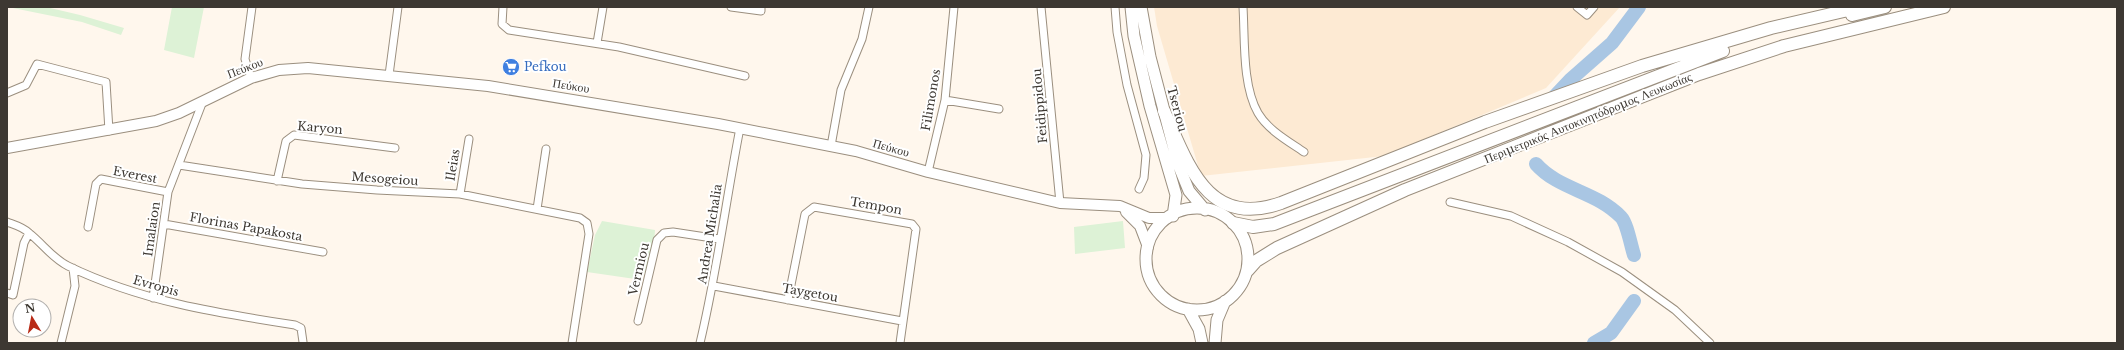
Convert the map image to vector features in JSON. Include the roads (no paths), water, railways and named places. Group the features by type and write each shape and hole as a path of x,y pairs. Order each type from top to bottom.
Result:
{"highway":[{"path":"1164,111 1194,176 1210,193 1223,202 1236,206 1251,209 1270,207 1486,122 1642,66 1772,28 1861,7"},
{"name":"Περιμετρικός Αυτοκινητόδρομος Λευκωσίας","path":"1233,223 1253,227 1274,224 1701,58 1791,30 1885,7"},
{"name":"Περιμετρικός Αυτοκινητόδρομος Λευκωσίας","path":"1248,270 1256,260 1278,248 1405,190 1699,74 1791,44 1944,7"}],"main road":[{"name":"Tseriou","path":"1131,7 1134,36 1150,106 1176,195 1170,217"},
{"name":"Tseriou","path":"1144,9 1150,56 1185,184 1205,210"},
{"name":"Πεύκου","path":"7,148 109,131 156,121 179,113 251,78 278,70 308,68 488,86 740,128 831,146 928,172 1060,203 1112,205 1126,208 1149,218 1170,217"},
{"name":"Πεύκου","path":"1112,205 1123,210 1137,222 1148,247"},
{"path":"1184,210 1205,210 1218,213 1233,223 1243,237 1248,254 1248,270 1242,284 1232,297 1219,306 1204,310 1188,309 1173,304 1160,294 1151,282 1147,264 1148,247 1155,231 1170,217 1184,210"},
{"path":"1214,343 1217,320 1225,301"},
{"path":"1188,309 1199,329 1202,343"}],"street":[{"path":"251,78 245,60 252,7"},
{"path":"389,75 398,7"},
{"path":"503,7 502,24 509,30 597,43 745,76"},
{"path":"597,43 603,7"},
{"path":"731,7 761,11 761,7"},
{"path":"831,146 841,90 862,39 869,7"},
{"name":"Filimonos","path":"928,172 945,100 954,7"},
{"name":"Feidippidou","path":"1041,7 1060,203"},
{"path":"1115,7 1117,32 1127,85 1146,156 1144,178 1139,189"},
{"path":"1243,7 1250,96 1258,113 1272,129 1304,152"},
{"path":"1577,7 1587,15 1594,7"},
{"path":"7,93 26,85 37,64 106,82 109,131"},
{"path":"945,100 999,109"},
{"name":"Imalaion","path":"153,298 168,192 203,102"},
{"name":"Andrea Michalia","path":"700,343 714,286 719,239 740,128"},
{"name":"Karyon","path":"277,181 286,141 294,135 395,148"},
{"name":"Ileias","path":"460,194 469,139"},
{"path":"537,209 546,149"},
{"name":"Mesogeiou","path":"179,165 277,181 377,190 460,194 580,218 587,223 589,234 572,343"},
{"name":"Everest","path":"88,227 96,184 102,179 168,192"},
{"path":"1450,202 1511,216 1568,242 1622,272 1675,310 1710,343"},
{"name":"Tempon","path":"788,300 804,214 814,207 912,224 916,229 900,343"},
{"name":"Evropis","path":"7,222 29,233 49,254 73,268 104,282 153,298 209,312 295,325 301,328 303,342"},
{"name":"Florinas Papakosta","path":"164,224 323,252"},
{"name":"Vermiou","path":"638,321 657,240 664,233 673,232 719,239"},
{"path":"7,293 13,294 24,243 29,233"},
{"path":"61,343 75,286 73,268"},
{"name":"Taygetou","path":"714,286 902,321"}],"waterway":[{"path":"1554,97 1570,80 1612,43 1639,7"},
{"path":"1536,164 1555,180 1600,201 1621,217 1627,229 1634,255"},
{"path":"1594,343 1611,333 1634,301"}],"place":[{"name":"Pefkou","path":"511,67"}]}
